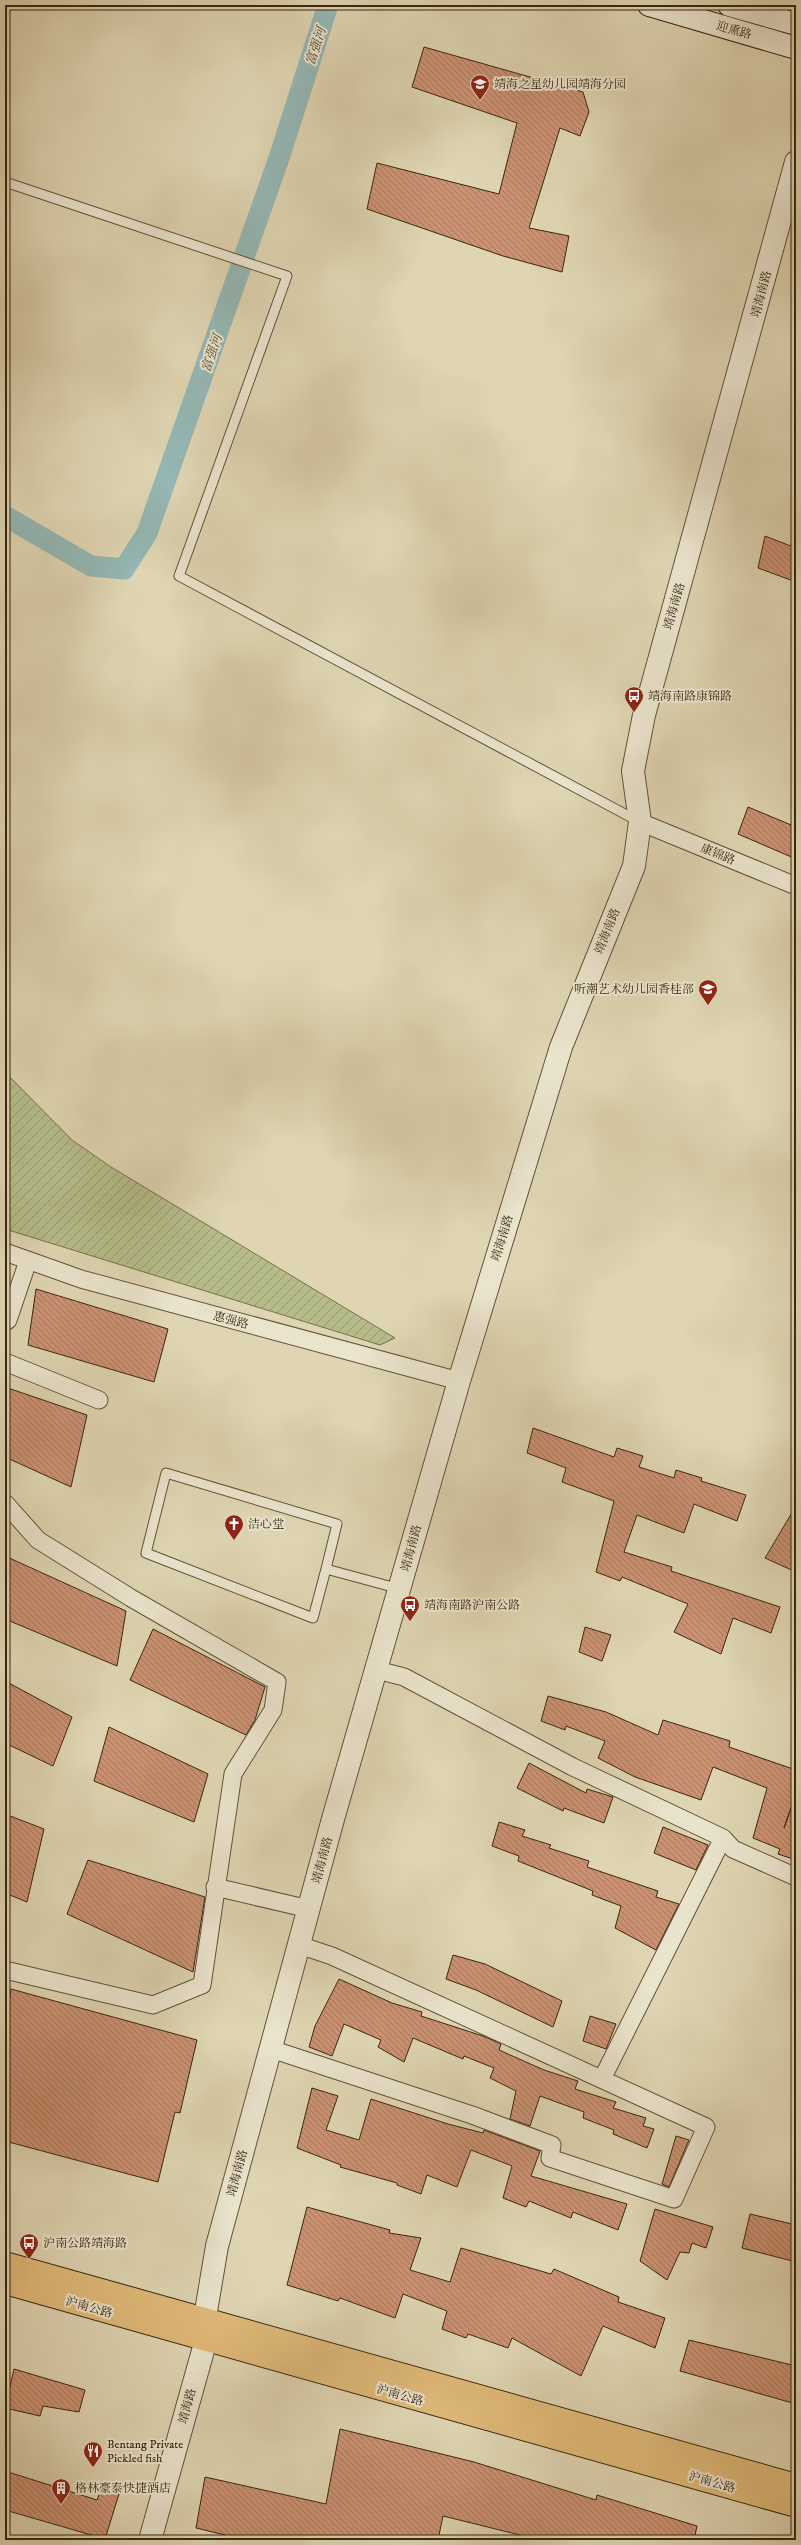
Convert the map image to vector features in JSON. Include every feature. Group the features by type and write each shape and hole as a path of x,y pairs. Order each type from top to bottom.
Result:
{"main road":[{"name":"沪南公路","path":"5,2263 205,2317 796,2485"},
{"name":"沪南公路","path":"5,2283 796,2506"}],"street":[{"name":"迎熏路","path":"649,5 796,48"},
{"name":"迎熏路","path":"729,5 796,24"},
{"name":"靖海南路","path":"205,2317 217,2246 309,1909 476,1322 561,1047 634,866 640,822 633,771 644,715 796,162"},
{"name":"康锦路","path":"640,822 796,886"},
{"name":"惠强路","path":"5,1252 81,1279 459,1381"},
{"path":"5,1322 8,1320 28,1260"},
{"path":"5,1362 99,1400"},
{"path":"5,1503 38,1540 131,1598 277,1682 273,1710 233,1774 215,1887 202,1985 153,2005 5,1970"},
{"path":"377,1670 404,1677 573,1767 723,1838 733,1849 796,1877"},
{"path":"602,2079 723,1838"},
{"path":"215,1887 309,1909"},
{"path":"271,2049 472,2115 552,2146 550,2158 674,2199 706,2127 332,1956 299,1945"},
{"name":"靖海路","path":"150,2540 206,2340 205,2317"}],"lane":[{"path":"5,182 287,276 179,576 640,822"},
{"path":"166,1473 337,1524 326,1568 313,1618 146,1553 166,1473"},
{"path":"326,1568 400,1589"}],"green space":[{"path":"5,1072 72,1140 111,1167 395,1338 380,1345 5,1229"}],"building":[{"path":"424,47 583,92 589,112 580,136 560,128 529,228 569,236 562,272 503,256 367,209 377,163 499,194 517,123 412,87"},
{"path":"765,536 796,548 796,582 758,568"},
{"path":"748,807 796,827 796,859 738,834"},
{"path":"36,1289 168,1329 154,1382 28,1345"},
{"path":"5,1387 87,1415 71,1487 5,1457"},
{"path":"533,1428 614,1457 617,1448 643,1456 639,1467 674,1478 676,1470 702,1478 701,1481 746,1495 737,1521 694,1504 684,1533 637,1515 624,1552 672,1567 671,1571 780,1607 771,1633 733,1618 721,1654 674,1632 688,1604 622,1577 620,1581 596,1572 614,1501 562,1482 566,1468 527,1453"},
{"path":"796,1506 796,1572 765,1558"},
{"path":"5,1556 126,1611 117,1666 5,1619"},
{"path":"585,1627 611,1635 602,1661 579,1652"},
{"path":"153,1629 265,1687 255,1720 246,1735 130,1680"},
{"path":"5,1681 72,1717 53,1766 5,1743"},
{"path":"548,1696 606,1712 658,1735 663,1720 730,1741 729,1747 796,1770 796,1794 791,1808 796,1809 796,1860 778,1854 780,1849 753,1838 767,1788 713,1767 701,1800 635,1777 598,1758 605,1741 566,1726 565,1730 541,1721"},
{"path":"109,1727 208,1774 194,1822 94,1781"},
{"path":"529,1763 586,1793 587,1789 613,1797 604,1823 564,1808 563,1811 517,1788"},
{"path":"5,1814 44,1829 27,1902 5,1893"},
{"path":"499,1822 525,1830 522,1836 551,1845 549,1848 589,1861 587,1867 658,1891 656,1897 679,1904 656,1950 615,1928 621,1906 592,1895 593,1891 518,1861 519,1856 492,1846"},
{"path":"663,1827 708,1845 696,1870 654,1853"},
{"path":"88,1860 205,1897 193,1972 67,1914"},
{"path":"453,1955 485,1964 562,2001 553,2027 476,1990 446,1979"},
{"path":"339,1979 392,2003 422,2012 421,2016 483,2036 501,2044 499,2050 544,2070 578,2081 575,2089 616,2102 613,2108 646,2118 643,2126 654,2129 647,2148 613,2134 614,2130 583,2118 584,2112 540,2096 530,2126 510,2119 516,2091 490,2078 494,2068 464,2056 463,2059 413,2038 404,2062 378,2047 381,2040 344,2024 332,2056 309,2047 315,2026"},
{"path":"11,1989 197,2040 180,2113 175,2112 158,2182 5,2141 5,2028"},
{"path":"590,2016 616,2024 606,2049 583,2041"},
{"path":"312,2088 338,2096 326,2130 359,2140 371,2099 448,2124 483,2133 484,2130 540,2151 531,2176 627,2204 618,2230 573,2212 571,2218 529,2201 526,2207 503,2198 512,2166 471,2150 457,2187 427,2175 421,2194 397,2185 397,2183 340,2167 341,2165 297,2148"},
{"path":"676,2136 689,2140 669,2187 662,2184"},
{"path":"307,2207 390,2230 389,2233 421,2238 410,2270 450,2282 461,2248 551,2274 554,2269 619,2297 618,2302 665,2318 655,2348 603,2326 581,2376 512,2338 508,2348 468,2334 466,2338 442,2329 447,2311 403,2294 395,2318 340,2298 338,2301 287,2285"},
{"path":"655,2209 713,2227 706,2248 692,2243 689,2253 680,2252 667,2280 640,2261"},
{"path":"750,2214 796,2225 796,2262 742,2248"},
{"path":"689,2340 796,2366 796,2404 680,2371"},
{"path":"14,2369 85,2390 79,2412 43,2406 40,2416 5,2408"},
{"path":"340,2429 474,2462 596,2500 597,2495 697,2526 694,2540 540,2540 443,2516 438,2540 246,2540 196,2528 205,2477 326,2504"},
{"name":"格林豪泰快捷酒店","path":"5,2471 97,2500 101,2490 119,2494 105,2539 5,2510"}],"waterway":[{"name":"富强河","path":"5,516 91,566 124,569 147,533 279,158 328,5"}],"place":[{"name":"靖海之星幼儿园靖海分园","path":"480,101"},
{"name":"靖海南路康锦路","path":"634,713"},
{"name":"听潮艺术幼儿园香桂部","path":"708,1006"},
{"name":"洁心堂","path":"234,1541"},
{"name":"靖海南路沪南公路","path":"410,1622"},
{"name":"沪南公路靖海路","path":"29,2260"},
{"name":"Bentang Private Pickled fish","path":"93,2468"},
{"name":"格林豪泰快捷酒店","path":"61,2505"}]}
